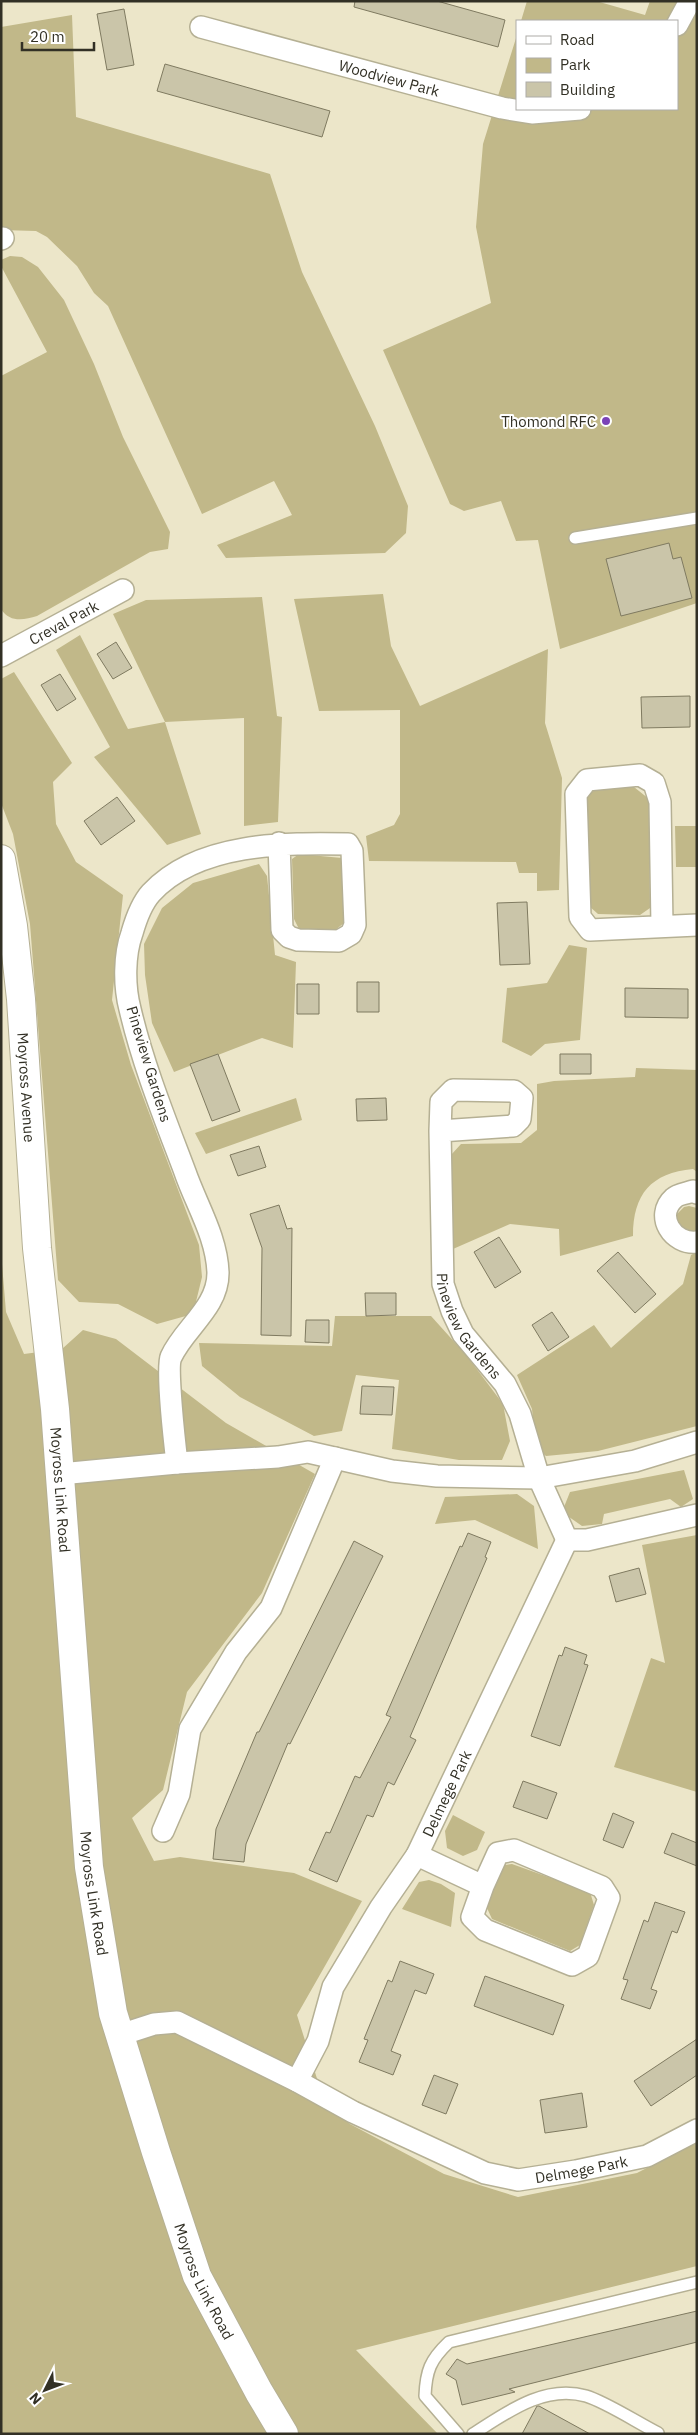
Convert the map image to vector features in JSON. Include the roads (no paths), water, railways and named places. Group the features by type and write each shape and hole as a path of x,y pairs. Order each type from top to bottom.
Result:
{"street":[{"path":"678,23 690,1"},
{"name":"Woodview Park","path":"201,27 502,108 532,113 568,110"},
{"name":"Creval Park","path":"2,653 123,590"},
{"path":"662,926 660,802 654,783 640,775 587,780 576,794 580,917 590,930 697,925"},
{"name":"Pineview Gardens","path":"177,1463 170,1358 212,1299 218,1273 210,1235 144,1060 129,1007 126,949 136,918 150,893 172,875 194,863 224,854 279,843 348,844 352,851 355,925 351,934 339,941 298,940 288,937 282,930 279,843"},
{"name":"Moyross Avenue","path":"1,859 13,926 21,998 37,1248 45,1317"},
{"name":"Pineview Gardens","path":"440,1131 443,1284 463,1334 505,1384 520,1414 539,1478 567,1540"},
{"path":"697,1193 693,1191 675,1198 666,1211 668,1227 674,1237 687,1243 697,1242"},
{"name":"Moyross Link Road","path":"45,1317 60,1474 89,1867 113,2013 198,2276 258,2392 284,2434"},
{"path":"60,1474 177,1463 278,1457 308,1452 392,1471 437,1476 539,1478 635,1461 697,1442"},
{"path":"163,1831 179,1794 190,1729 236,1652 271,1608 335,1458"},
{"path":"567,1540 586,1540 697,1515"},
{"name":"Delmege Park","path":"297,2080 318,2041 333,1987 381,1907 417,1855 567,1540"},
{"path":"514,1850 602,1887 609,1898 588,1956 572,1965 485,1930 472,1917 483,1886 498,1853 514,1850"},
{"path":"417,1855 483,1886"},
{"name":"Delmege Park","path":"120,2035 154,2024 177,2022 297,2080 353,2112 485,2172 518,2180 576,2172 646,2156 697,2130"}],"lane":[{"path":"575,538 697,518"},
{"path":"458,2434 425,2396 426,2376 435,2355 449,2342 697,2282"},
{"path":"473,2434 519,2404 553,2394 586,2396 658,2433"}],"place":[{"name":"Thomond RFC","path":"606,421"}]}
